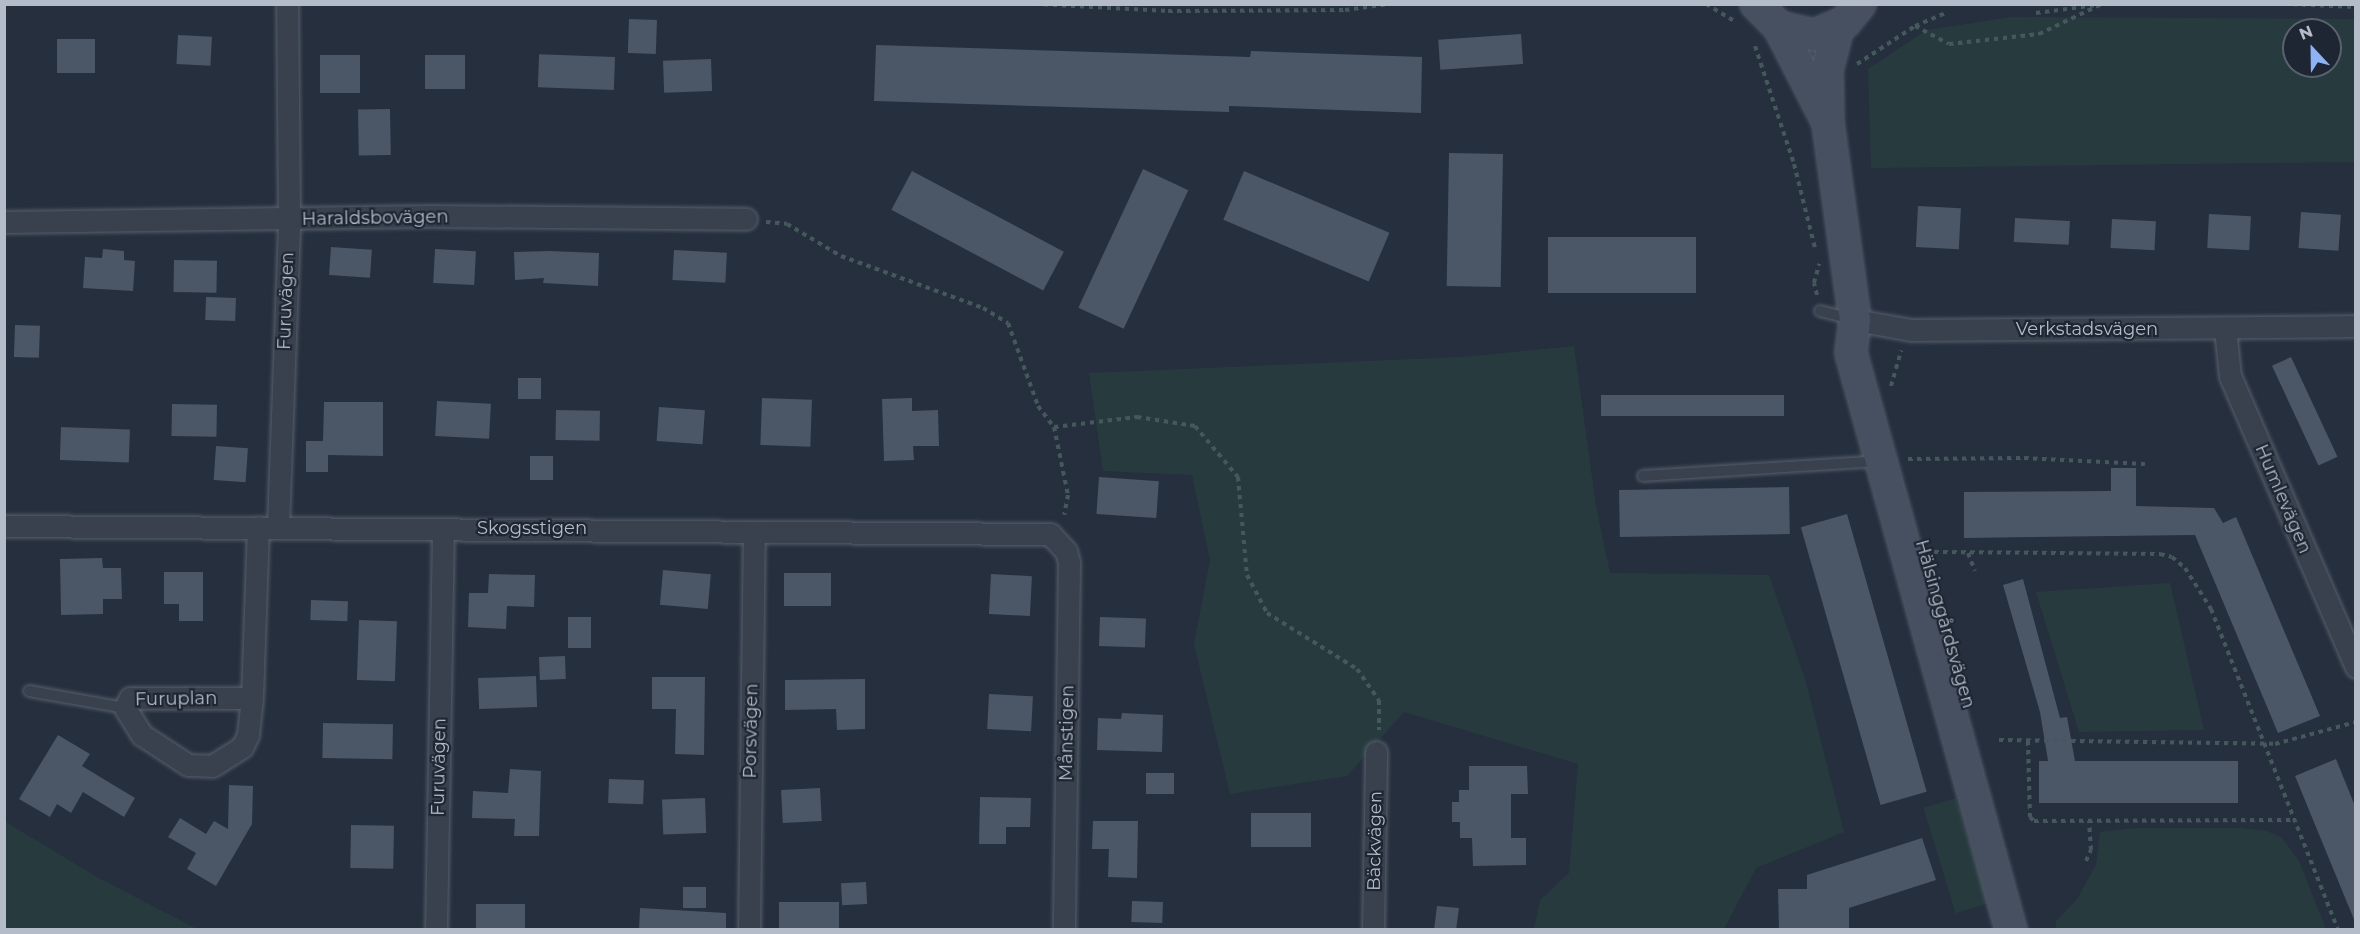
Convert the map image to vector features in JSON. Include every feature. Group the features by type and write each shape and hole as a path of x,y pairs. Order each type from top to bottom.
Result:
{"street":[{"name":"Furuvägen","path":"268,526 289,219 287,4"},
{"path":"1756,18 1802,35 1859,12"},
{"name":"Hälsinggårdsvägen","path":"1859,12 1827,70 1828,123 1856,320 1851,353 1893,460 2011,930"},
{"name":"Hälsinggårdsvägen","path":"1756,18 1828,123"},
{"name":"Haraldsbovägen","path":"4,222 431,216 746,219"},
{"name":"Hälsinggårdsvägen","path":"1856,320 1872,352 2030,930"},
{"name":"Verkstadsvägen","path":"1856,320 1911,330 2355,326"},
{"name":"Humlevägen","path":"2225,328 2230,376 2355,667"},
{"name":"Skogsstigen","path":"4,526 268,526 308,530 443,532 476,527 1050,534 1058,539"},
{"name":"Furuplan","path":"252,698 130,698 125,708 131,722 159,748 188,765 212,766 223,761 245,742 252,698 268,526"},
{"name":"Furuvägen","path":"436,930 443,532"},
{"name":"Porsvägen","path":"749,930 753,532"},
{"name":"Månstigen","path":"1058,539 1069,562 1064,930"},
{"name":"Bäckvägen","path":"1373,930 1376,752"}],"lane":[{"name":"Verkstadsvägen","path":"1820,311 1856,320"},
{"path":"1643,476 1893,460"},
{"path":"29,691 125,708"}],"path":[{"path":"1035,4 1054,9 1168,11 1345,10 1390,4"},
{"path":"1706,4 1756,18 1819,264 1814,283 1820,311"},
{"path":"2036,14 2101,4"},
{"path":"1915,26 1949,44 2039,34 2101,4"},
{"path":"2284,4 2355,7"},
{"path":"1853,66 1915,26 1945,13"},
{"path":"746,219 787,224 841,256 983,308 1008,323 1038,406 1054,427 1068,495 1058,539"},
{"path":"1054,427 1137,417 1195,426 1238,477 1247,575 1267,613 1357,669 1379,700 1376,752"},
{"path":"1893,460 2035,458 2145,465"},
{"path":"1934,552 2172,557 2192,575 2207,601 2261,743 2338,930"},
{"path":"1968,553 1975,571"},
{"path":"1999,740 2287,743 2355,722"},
{"path":"2028,741 2031,820 2293,820"},
{"path":"2086,861 2091,850 2089,821"}],"green space":[{"path":"2012,17 2282,19 2282,78 2342,78 2342,19 2355,19 2355,162 1871,168 1868,69 1927,30"},
{"path":"1574,346 1596,506 1610,573 1769,575 1806,682 1844,832 1756,868 1724,929 1534,929 1540,900 1569,873 1578,764 1404,712 1347,776 1230,794 1194,644 1210,560 1192,475 1103,471 1089,373 1462,357"},
{"path":"2170,583 2204,730 2079,732 2036,592"},
{"path":"1956,798 1988,903 1956,913 1923,808"},
{"path":"4,821 97,877 197,929 5,929"},
{"path":"2137,828 2241,828 2267,831 2282,838 2299,861 2326,929 2056,929 2056,921 2077,899 2096,865 2100,832"}],"building":[{"path":"629,19 657,20 656,54 628,53"},
{"path":"1521,34 1523,64 1440,70 1438,40"},
{"path":"178,35 212,37 210,66 176,64"},
{"path":"57,39 95,39 95,73 57,73"},
{"path":"876,45 1250,57 1251,51 1422,57 1421,113 1229,106 1229,112 874,101"},
{"path":"539,54 615,57 614,90 538,87"},
{"path":"320,55 360,55 360,93 320,93"},
{"path":"425,55 465,55 465,89 425,89"},
{"path":"711,59 712,91 664,93 663,61"},
{"path":"390,109 391,155 359,156 358,110"},
{"path":"1449,153 1503,154 1501,287 1447,286"},
{"path":"1143,169 1188,190 1124,329 1078,308"},
{"path":"912,171 1064,252 1043,291 891,210"},
{"path":"1244,171 1389,233 1369,282 1223,220"},
{"path":"1918,206 1961,208 1959,249 1916,247"},
{"path":"2301,212 2341,215 2338,251 2298,248"},
{"path":"2209,214 2251,216 2249,250 2207,248"},
{"path":"2015,218 2070,221 2069,245 2014,242"},
{"path":"2112,219 2156,221 2154,250 2110,248"},
{"path":"1548,237 1696,237 1696,293 1548,293"},
{"path":"331,247 372,250 370,278 329,275"},
{"path":"103,249 124,251 124,260 135,261 133,291 83,288 85,257 102,258"},
{"path":"435,249 476,251 474,285 433,283"},
{"path":"674,250 727,253 725,283 672,280"},
{"path":"514,252 599,253 598,286 543,283 544,278 515,280"},
{"path":"174,260 217,261 216,293 173,292"},
{"path":"206,297 236,298 235,321 205,320"},
{"path":"15,325 40,326 39,358 14,357"},
{"path":"2291,357 2337,457 2318,466 2272,366"},
{"path":"518,378 541,378 541,399 518,399"},
{"path":"1601,395 1784,395 1784,416 1601,416"},
{"path":"762,398 812,400 810,447 760,445"},
{"path":"912,398 912,411 938,410 939,446 913,446 914,460 884,461 882,399"},
{"path":"437,401 491,404 489,439 435,436"},
{"path":"324,402 383,402 383,456 328,455 328,472 306,472 306,441 323,441"},
{"path":"172,404 217,405 216,437 171,436"},
{"path":"659,407 705,410 703,444 657,441"},
{"path":"556,410 600,411 599,441 555,440"},
{"path":"61,427 130,429 129,462 60,460"},
{"path":"216,446 248,448 246,482 214,480"},
{"path":"530,456 553,456 553,480 530,480"},
{"path":"2111,468 2136,468 2136,506 2214,508 2223,523 2236,517 2320,716 2278,733 2195,535 1964,538 1964,492 2111,491"},
{"path":"1099,477 1159,481 1156,518 1096,514"},
{"path":"1789,487 1790,534 1620,537 1619,490"},
{"path":"1847,514 1927,792 1881,805 1801,527"},
{"path":"102,558 103,568 121,568 122,599 103,599 103,614 61,615 60,559"},
{"path":"663,570 711,574 708,609 660,605"},
{"path":"164,572 203,572 203,621 179,621 179,604 164,604"},
{"path":"784,573 831,573 831,606 784,606"},
{"path":"489,574 535,575 534,607 507,606 506,629 468,627 469,593 488,593"},
{"path":"991,574 1032,576 1030,616 989,614"},
{"path":"2023,579 2060,718 2067,717 2075,761 2238,761 2238,803 2039,803 2039,761 2048,761 2040,712 2003,585"},
{"path":"311,600 348,601 347,621 310,620"},
{"path":"568,617 591,617 591,648 568,648"},
{"path":"1100,617 1146,619 1145,648 1099,646"},
{"path":"359,620 397,621 395,681 357,680"},
{"path":"565,656 566,679 540,680 539,657"},
{"path":"536,676 537,707 479,709 478,678"},
{"path":"652,677 705,677 704,755 675,754 676,709 652,709"},
{"path":"865,679 865,729 837,730 836,709 785,710 785,680"},
{"path":"989,694 1033,696 1031,731 987,729"},
{"path":"1122,713 1163,715 1162,752 1097,750 1098,718 1121,719"},
{"path":"323,723 393,724 392,759 322,758"},
{"path":"58,735 90,754 82,766 135,798 124,817 83,792 71,813 57,804 50,817 19,799"},
{"path":"2336,759 2355,806 2355,922 2295,776"},
{"path":"1469,766 1527,766 1528,794 1511,794 1511,838 1526,838 1526,865 1473,866 1472,838 1460,838 1460,822 1452,822 1452,802 1459,802 1459,790 1469,790"},
{"path":"510,769 541,771 539,836 514,836 515,819 472,818 473,791 508,793"},
{"path":"1146,773 1174,773 1174,794 1146,794"},
{"path":"609,779 644,780 643,804 608,803"},
{"path":"229,785 253,786 252,824 216,886 187,869 196,853 168,837 180,818 206,834 214,821 228,829"},
{"path":"820,788 822,821 783,823 781,790"},
{"path":"980,797 1031,798 1030,827 1006,827 1006,844 979,844"},
{"path":"705,798 706,833 663,834 662,800"},
{"path":"1251,813 1311,813 1311,847 1251,847"},
{"path":"1093,821 1138,821 1137,878 1108,877 1109,849 1092,849"},
{"path":"351,825 394,826 393,869 350,868"},
{"path":"1922,838 1936,880 1849,908 1849,930 1779,930 1778,889 1807,889 1807,875"},
{"path":"866,882 867,904 842,905 841,883"},
{"path":"683,887 706,887 706,908 683,908"},
{"path":"1132,901 1163,902 1162,923 1131,922"},
{"path":"779,902 839,902 839,930 779,930"},
{"path":"476,904 525,904 525,930 476,930"},
{"path":"1437,906 1459,908 1456,930 1434,930"},
{"path":"640,908 726,913 726,930 639,930"}]}
